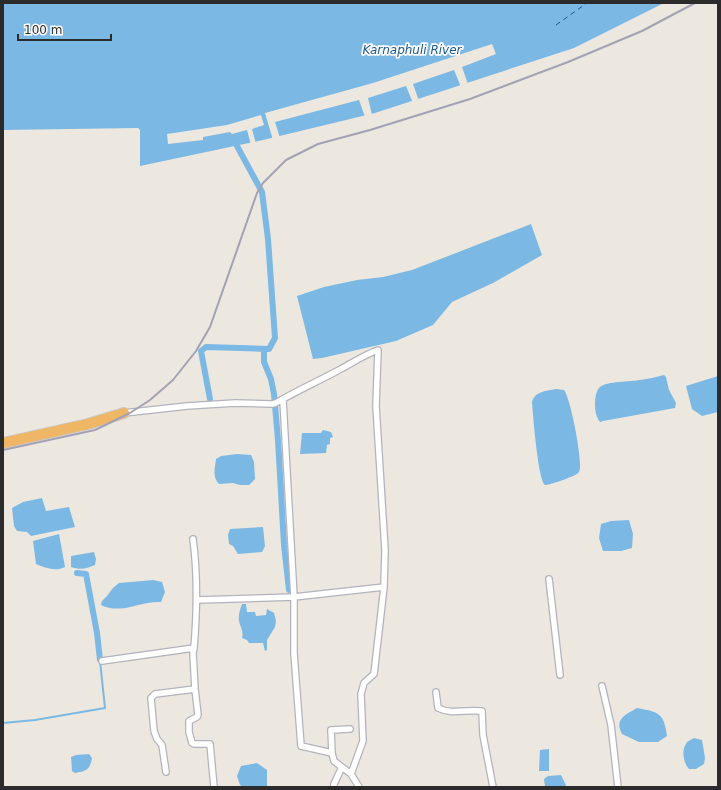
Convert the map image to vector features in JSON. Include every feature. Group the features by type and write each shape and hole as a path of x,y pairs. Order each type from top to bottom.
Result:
{"highway":[{"path":"3,443 74,428 124,413"}],"street":[{"path":"124,413 187,406 234,403 274,404 313,382 337,371 356,359 378,350 376,406 384,524 384,587 374,674 364,683 361,694 364,741 351,774"},
{"path":"283,400 294,597 294,652 301,746 332,754"},
{"path":"193,539 196,559 197,600 193,653 198,715 189,721 189,732 194,744 210,744 214,787"},
{"path":"549,579 560,675"},
{"path":"197,600 294,597 384,587"},
{"path":"102,661 194,648"},
{"path":"602,686 611,724 618,787"},
{"path":"166,772 165,756 162,745 157,739 154,731 151,698 155,694 195,689"},
{"path":"436,692 438,708 444,711 482,711 483,735 493,787"},
{"path":"350,729 331,730 332,754 334,761 351,774 359,787"},
{"path":"334,787 342,767"}],"water":[{"name":"Karnaphuli River","path":"3,3 664,3 574,48 375,113 263,140 140,166 140,130 138,128 3,130"},
{"path":"531,224 542,255 493,283 452,302 433,325 396,341 313,359 297,296 324,287 357,280 383,277 412,270"},
{"path":"664,375 666,377 669,390 676,403 675,408 600,422 596,413 595,404 597,392 600,387 608,384 643,380"},
{"path":"718,376 718,412 702,416 692,409 686,386"},
{"path":"556,389 564,390 570,404 576,431 580,467 579,472 574,476 545,485 542,480 538,460 532,402 539,394"},
{"path":"323,430 331,432 333,437 330,438 330,444 327,445 326,453 300,454 302,433 321,433"},
{"path":"237,454 251,455 254,462 255,479 249,485 233,483 219,484 215,478 216,459 221,456"},
{"path":"42,498 46,511 69,507 75,527 31,536 27,532 17,531 14,526 12,508 23,502"},
{"path":"629,520 633,534 632,548 621,551 603,551 599,538 601,524 611,521"},
{"path":"263,527 265,546 262,552 238,554 233,546 229,544 228,535 230,529"},
{"path":"59,534 65,567 54,569 36,564 33,541"},
{"path":"94,552 96,559 95,565 83,569 71,567 71,556"},
{"path":"153,580 162,582 165,592 161,602 146,603 116,609 101,605 102,601 119,583"},
{"path":"242,604 246,604 247,612 255,612 256,616 266,615 267,609 274,613 276,621 275,627 267,640 267,650 265,651 263,643 249,643 247,640 242,638 242,631 239,623 239,612"},
{"path":"637,708 651,711 659,715 664,722 667,736 658,742 639,742 622,734 619,725 620,721 625,715"},
{"path":"694,738 702,740 705,758 704,764 696,769 689,769 683,754 684,747 687,742"},
{"path":"549,749 549,771 539,771 540,750"},
{"path":"89,754 92,758 89,767 85,771 75,773 72,771 71,757"},
{"path":"257,763 267,770 267,787 243,787 240,785 237,776 241,766"},
{"path":"561,775 566,785 564,787 545,787 544,779 548,776"}],"pier":[{"path":"492,44 496,54 462,67 468,84 461,87 454,70 413,84 419,101 413,103 406,86 368,98 372,115 370,116 365,117 359,100 275,122 280,138 273,140 265,113 373,83"},
{"path":"261,115 264,125 252,129 256,144 251,145 247,130 232,134 230,132 203,137 203,140 168,144 167,134 227,125"}],"waterway":[{"path":"210,399 201,351 206,347 269,349 275,338 268,239 262,192 237,146 235,139"},
{"path":"264,349 264,362 271,379 274,394 284,545 289,590"},
{"path":"77,573 86,574 97,633 100,660"},
{"path":"3,723 35,720 105,708 100,661"}],"ferry route":[{"path":"556,25 587,3"}],"railway":[{"path":"3,450 95,430 130,413 150,400 173,380 196,351 210,327 257,193 263,183 286,160 318,144 370,130 470,99 568,62 642,31 695,3"}]}
